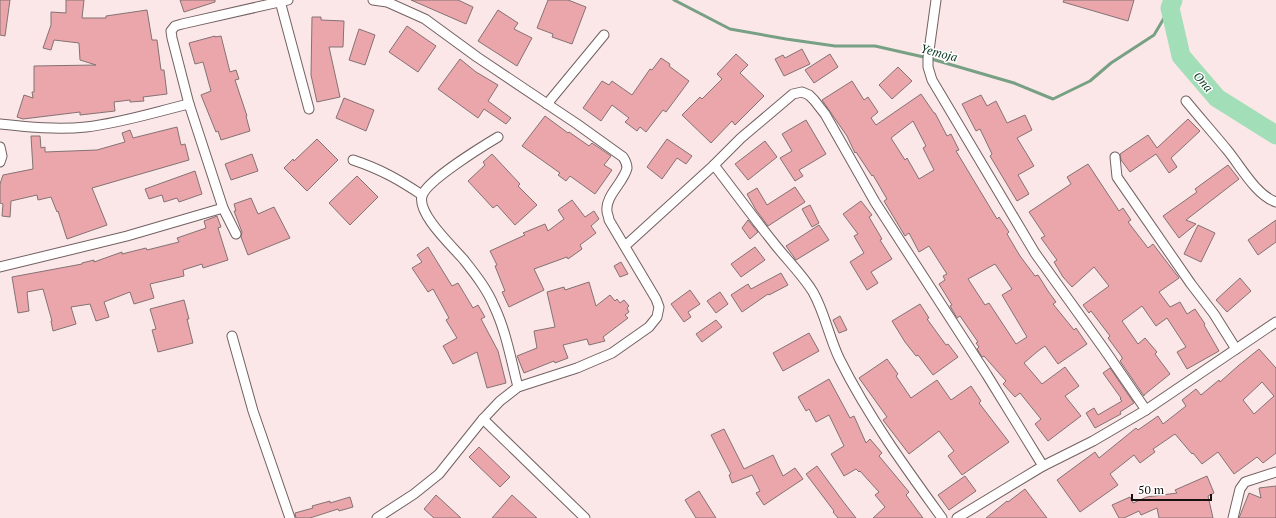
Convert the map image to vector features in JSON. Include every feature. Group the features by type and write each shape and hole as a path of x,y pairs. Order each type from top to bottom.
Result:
{"street":[{"path":"373,0 387,2 425,18 477,57 623,157 627,168 607,206 607,211 610,220 656,299 659,307 657,317 650,327 612,353 577,368 518,387 500,401 483,419 439,474 414,494 377,518"},
{"path":"936,0 928,58 928,67 932,80 1035,253 1104,348 1146,410"},
{"path":"236,234 223,208 189,104 171,31 175,26 284,1 309,110"},
{"path":"547,104 604,35"},
{"path":"625,246 714,165 741,138 793,94 802,92 814,100 840,139 875,202 987,375 1043,466"},
{"path":"1186,101 1258,191 1267,198 1276,202"},
{"path":"0,124 86,127 144,116 189,104"},
{"path":"498,137 456,163 431,184 422,195 422,204 438,232 464,260 485,288 500,321 518,387"},
{"path":"0,147 2,156 0,162"},
{"path":"1115,156 1117,177 1191,284 1214,314 1236,349"},
{"path":"353,160 378,169 401,180 422,195"},
{"path":"714,165 754,219 812,291 821,308 829,333 840,358 859,396 905,466 942,518"},
{"path":"0,267 127,236 223,208"},
{"path":"957,518 1043,466 1093,441 1146,410 1276,322"},
{"path":"232,336 253,411 290,518"},
{"path":"483,419 585,518"},
{"path":"1233,518 1240,489 1245,482 1276,472"}],"building":[{"path":"0,0 10,0 5,36 0,35"},
{"path":"66,0 84,0 82,18 106,18 106,16 147,10 152,40 157,40 161,70 164,70 167,94 143,97 144,101 130,102 130,100 114,102 115,111 80,115 80,112 23,119 17,117 24,95 33,98 34,66 96,65 80,60 79,43 54,40 51,50 43,48 51,25 51,12 66,13"},
{"path":"180,0 215,0 215,2 184,12"},
{"path":"411,0 458,0 473,7 466,24"},
{"path":"548,0 568,0 586,7 572,44 552,37 553,34 537,28"},
{"path":"1064,0 1134,0 1128,21 1063,2"},
{"path":"498,10 518,23 514,29 532,38 517,66 478,41"},
{"path":"312,17 321,17 321,20 344,21 343,47 329,47 340,97 317,102 311,75"},
{"path":"407,26 436,46 418,72 389,52"},
{"path":"359,29 375,35 365,65 349,60"},
{"path":"215,36 221,36 230,72 236,70 239,79 235,80 247,116 250,131 221,140 218,131 216,132 201,95 211,91 203,62 195,64 189,43"},
{"path":"802,49 810,64 784,76 775,59 783,55 785,58"},
{"path":"736,54 748,65 740,73 764,96 735,125 732,121 711,143 682,115 700,97 702,99 722,79 717,74"},
{"path":"830,54 838,67 814,83 805,70"},
{"path":"661,58 689,81 666,112 663,110 646,132 640,127 637,131 625,122 629,118 612,105 601,121 583,108 602,81 609,85 612,81 632,95 650,69 652,70"},
{"path":"460,59 476,72 498,85 488,101 511,118 506,124 484,109 478,118 438,89"},
{"path":"898,67 912,81 892,99 879,85"},
{"path":"852,81 864,100 868,97 878,112 871,118 876,125 921,94 935,113 947,136 951,134 959,150 956,151 997,219 999,217 1009,232 1007,234 1020,256 1035,276 1038,275 1056,302 1053,304 1074,330 1076,328 1087,344 1058,364 1045,346 1024,363 1042,384 1065,367 1079,386 1065,396 1081,416 1048,441 1035,424 1041,419 1020,393 1015,397 1003,384 1006,381 984,356 982,357 977,349 979,347 976,343 978,342 960,316 957,318 950,306 952,305 939,284 945,280 943,276 947,274 929,246 919,252 909,233 905,236 884,201 887,199 873,175 872,176 856,152 855,153 847,136 822,100","holes":["913,121 926,146 923,148 934,170 919,179 907,158 905,160 891,138","995,264 1012,289 1002,295 1027,337 1016,344 989,303 985,305 968,279"]},
{"path":"981,95 987,106 996,101 1007,123 1025,115 1032,130 1017,138 1034,166 1018,175 1029,194 1017,201 990,156 992,154 980,129 976,131 962,104"},
{"path":"344,98 374,110 366,131 336,118"},
{"path":"545,116 589,146 592,143 611,156 604,165 612,170 595,194 570,176 566,181 558,175 560,173 522,146"},
{"path":"1188,119 1200,131 1171,158 1177,167 1169,173 1156,154 1130,172 1121,160 1120,154 1148,135 1157,148"},
{"path":"806,120 826,154 799,170 803,176 795,181 780,158 792,151 782,134"},
{"path":"177,127 181,145 185,144 189,160 92,188 107,225 67,239 58,211 57,212 51,197 38,200 37,195 11,201 10,217 2,216 3,204 0,203 0,184 3,175 33,169 31,136 40,136 41,148 45,147 45,152 97,150 125,142 122,133 130,130 133,138"},
{"path":"317,139 338,160 307,191 284,168 293,159 294,161"},
{"path":"667,139 692,156 686,164 677,158 662,179 647,167"},
{"path":"765,141 777,157 748,180 735,164"},
{"path":"252,154 258,171 231,180 225,164"},
{"path":"492,154 520,184 518,186 537,205 515,225 497,205 493,208 468,181 485,165 483,162"},
{"path":"1088,164 1119,211 1123,208 1131,220 1128,222 1148,248 1153,244 1179,278 1159,292 1170,307 1180,302 1187,314 1195,309 1205,324 1204,325 1219,351 1187,369 1177,352 1186,347 1167,318 1156,326 1142,306 1122,321 1138,344 1145,338 1157,352 1155,354 1170,374 1144,396 1120,361 1122,357 1108,338 1110,336 1091,311 1089,313 1083,305 1109,286 1094,267 1072,287 1063,277 1054,262 1057,260 1041,238 1045,236 1029,212 1071,184 1067,177"},
{"path":"1228,165 1239,179 1186,220 1196,224 1179,238 1163,216 1197,192 1195,189"},
{"path":"195,171 202,194 179,202 177,198 164,202 162,195 149,199 145,189"},
{"path":"357,176 378,197 350,225 329,203"},
{"path":"795,187 805,202 768,226 756,210 747,194 757,188 767,205"},
{"path":"251,198 258,214 274,207 290,238 248,255 241,237 242,232 234,211 236,211 234,204"},
{"path":"572,200 585,217 594,211 599,219 591,226 596,233 580,245 582,249 568,259 567,257 534,269 544,290 509,307 502,292 505,291 495,266 497,265 490,251 525,235 523,233 545,224 548,231 564,219 558,210"},
{"path":"861,201 872,215 869,217 882,239 880,240 892,259 871,272 878,283 867,290 850,262 864,253 854,236 858,234 843,214"},
{"path":"810,205 819,223 812,227 802,209"},
{"path":"217,216 221,227 218,228 228,260 203,268 202,264 183,270 184,276 150,284 154,298 134,304 130,292 104,302 109,317 96,321 90,304 71,307 76,324 53,331 52,321 43,289 27,292 29,311 18,313 12,277 82,264 94,260 94,262 122,252 122,254 146,248 147,250 179,242 177,238 206,228 204,221"},
{"path":"748,220 758,232 750,239 742,228"},
{"path":"1276,220 1276,242 1258,255 1248,240"},
{"path":"819,225 829,240 796,260 786,246"},
{"path":"1198,225 1215,233 1201,262 1184,254"},
{"path":"428,247 452,286 458,283 473,308 478,305 485,317 481,319 498,351 506,383 487,388 477,352 453,364 443,346 457,338 446,320 449,318 433,289 428,292 412,268 422,262 417,255"},
{"path":"755,247 765,260 741,277 731,264"},
{"path":"621,262 628,274 620,277 614,266"},
{"path":"781,273 788,285 769,295 768,294 742,312 731,295 748,284 751,289"},
{"path":"1240,278 1251,291 1227,312 1216,300"},
{"path":"589,282 596,306 610,295 615,301 617,299 620,303 624,300 629,306 627,308 629,312 625,315 628,318 603,337 605,341 589,345 587,339 563,345 568,358 555,363 554,361 524,373 517,356 537,348 534,331 555,327 547,292 564,287 565,290"},
{"path":"690,290 700,304 688,312 691,317 684,322 671,304"},
{"path":"720,292 728,304 716,313 707,301"},
{"path":"184,300 193,343 158,352 152,330 156,329 150,309"},
{"path":"920,304 929,318 927,319 946,345 948,344 958,357 933,375 918,355 916,356 905,342 892,321"},
{"path":"840,316 847,330 839,333 833,320"},
{"path":"716,320 722,327 702,342 696,334"},
{"path":"809,333 819,351 783,371 773,353"},
{"path":"1259,349 1276,368 1276,453 1263,463 1257,457 1234,474 1218,452 1202,464 1175,434 1153,449 1155,452 1140,463 1134,455 1110,474 1118,485 1080,512 1057,480 1095,452 1099,458 1136,428 1138,430 1158,416 1163,424 1186,406 1182,400 1196,389 1201,395 1219,380 1220,382","holes":["1262,382 1274,396 1254,414 1243,400"]},
{"path":"887,359 898,374 896,376 911,398 937,380 951,400 971,386 981,401 979,403 1009,442 962,475 948,456 954,451 939,431 909,454 883,420 887,417 859,378"},
{"path":"1110,368 1134,403 1120,412 1121,414 1095,428 1086,413 1094,408 1098,415 1122,401 1103,373"},
{"path":"829,379 850,418 854,416 866,443 870,439 882,453 879,456 909,492 906,495 923,518 873,518 885,507 875,495 879,492 860,471 859,472 856,469 844,476 831,454 844,446 829,415 816,422 809,409 806,411 798,397"},
{"path":"724,429 744,469 773,455 783,476 795,468 803,479 764,505 756,493 760,491 752,475 732,483 729,475 731,474 711,435"},
{"path":"479,447 510,477 500,487 469,457"},
{"path":"817,466 856,518 838,518 833,512 834,511 806,474"},
{"path":"965,476 976,491 949,510 938,495"},
{"path":"1207,476 1214,493 1208,496 1213,518 1159,518 1157,508 1141,515 1139,511 1124,518 1119,518 1112,505 1130,497 1133,503 1147,497 1177,493 1175,490"},
{"path":"1276,486 1276,518 1239,518 1249,493 1261,498 1259,488"},
{"path":"1025,489 1047,518 986,518 1007,501 1008,502"},
{"path":"699,491 716,518 696,518 685,500"},
{"path":"436,495 461,518 434,518 424,509"},
{"path":"512,495 537,518 492,518"},
{"path":"350,497 353,507 339,511 338,509 310,518 296,518 295,513 313,508 312,506 330,501 330,503"}],"waterway":[{"name":"Yemoja","path":"674,0 730,29 835,46 875,46 928,58 1014,83 1053,99 1090,81 1111,63 1154,35 1170,8"},
{"name":"Ona","path":"1173,0 1170,8 1181,56 1217,98 1276,135"}]}
